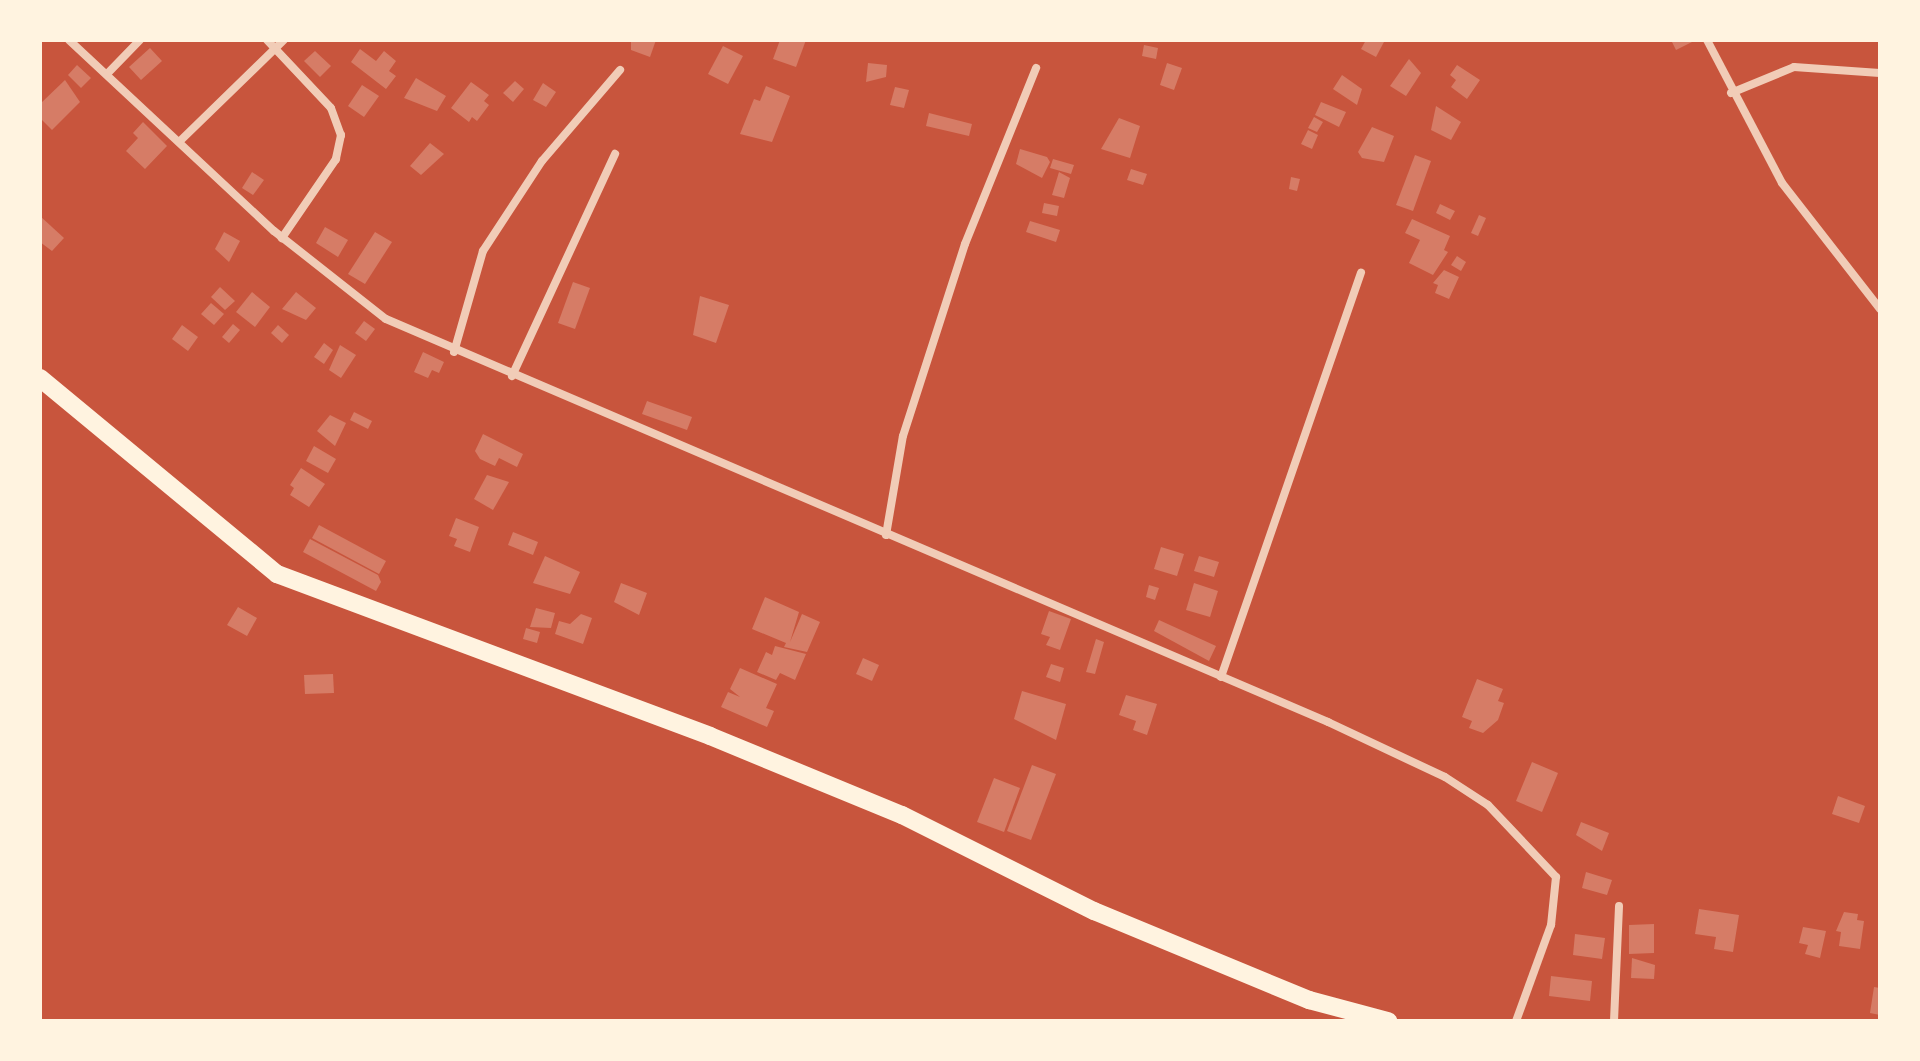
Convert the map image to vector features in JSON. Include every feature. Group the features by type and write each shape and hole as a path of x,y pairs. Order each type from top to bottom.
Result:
{"main road":[{"path":"40,378 277,574 710,736 902,815 1094,911 1309,1000 1388,1021"}],"street":[{"path":"69,40 282,238 386,319 454,352 1221,677 1445,777 1488,805 1541,856 1556,877 1556,898 1516,1021"},
{"path":"107,74 140,40"},
{"path":"267,40 331,108 341,135 336,159 282,238"},
{"path":"179,142 284,40"},
{"path":"1707,40 1731,93 1782,183 1880,309"},
{"path":"1731,93 1794,67 1880,73"},
{"path":"886,535 903,436 965,244 1036,68"},
{"path":"454,352 483,251 542,161 620,70"},
{"path":"512,376 615,154"},
{"path":"1221,677 1361,273"},
{"path":"1614,1021 1619,906"}],"building":[{"path":"631,40 656,40 650,57 631,50"},
{"path":"780,40 806,40 796,67 773,59"},
{"path":"1366,40 1385,40 1376,57 1361,49"},
{"path":"1671,40 1696,40 1676,50"},
{"path":"1144,45 1158,48 1156,59 1142,56"},
{"path":"723,46 743,56 728,84 708,74"},
{"path":"150,48 162,61 141,80 129,67"},
{"path":"360,49 376,61 384,51 396,61 389,71 396,76 386,89 351,62"},
{"path":"315,51 331,66 320,77 304,61"},
{"path":"1409,59 1421,73 1406,96 1390,86"},
{"path":"868,63 887,65 886,77 866,82"},
{"path":"1167,63 1182,68 1174,90 1160,85"},
{"path":"77,65 91,78 81,88 68,75"},
{"path":"1457,65 1480,80 1467,99 1451,87 1456,80 1450,75"},
{"path":"1342,75 1362,89 1357,105 1333,89"},
{"path":"416,78 446,96 437,111 404,98"},
{"path":"65,80 80,102 52,130 40,118 40,104"},
{"path":"515,81 524,89 513,102 503,93"},
{"path":"471,82 489,95 484,101 489,105 477,121 472,117 469,122 451,108"},
{"path":"543,83 556,92 546,107 533,100"},
{"path":"362,85 379,96 364,117 348,106"},
{"path":"766,86 790,96 772,142 740,134 754,99 760,101"},
{"path":"895,87 909,90 904,108 890,105"},
{"path":"1321,102 1346,112 1339,127 1315,115"},
{"path":"1436,106 1461,122 1451,140 1431,130"},
{"path":"929,113 972,124 969,136 926,126"},
{"path":"1314,117 1323,122 1317,132 1308,128"},
{"path":"1119,118 1140,126 1130,158 1101,149"},
{"path":"143,122 167,146 145,169 126,151 138,138 133,133"},
{"path":"1372,127 1394,136 1384,162 1362,158 1358,152"},
{"path":"1308,130 1318,135 1312,149 1301,144"},
{"path":"430,143 444,154 421,175 410,166"},
{"path":"1020,149 1047,157 1050,162 1042,178 1016,164"},
{"path":"1415,155 1431,161 1413,211 1396,205"},
{"path":"1053,159 1074,165 1071,174 1050,168"},
{"path":"1131,169 1147,174 1143,185 1127,180"},
{"path":"252,172 264,180 253,195 242,188"},
{"path":"1059,172 1070,178 1064,198 1052,195"},
{"path":"1291,177 1300,179 1297,191 1289,189"},
{"path":"1044,203 1059,206 1057,216 1042,213"},
{"path":"1440,204 1455,211 1450,220 1436,213"},
{"path":"1479,215 1486,218 1478,236 1471,233"},
{"path":"40,216 64,238 52,251 40,242"},
{"path":"1412,219 1450,236 1444,250 1448,252 1433,275 1409,263 1420,240 1405,233"},
{"path":"1030,221 1060,230 1056,242 1026,232"},
{"path":"325,227 348,240 338,257 316,243"},
{"path":"224,232 240,241 229,262 215,249"},
{"path":"375,232 392,242 365,284 348,274"},
{"path":"1457,256 1466,262 1461,271 1451,265"},
{"path":"1444,270 1459,277 1449,299 1435,293 1438,285 1433,283"},
{"path":"573,282 590,288 575,329 558,323"},
{"path":"220,287 235,301 225,310 211,297"},
{"path":"252,292 270,307 255,327 236,312"},
{"path":"296,292 316,308 306,320 282,309"},
{"path":"700,296 729,305 716,343 693,335"},
{"path":"211,303 224,314 214,325 201,314"},
{"path":"364,321 375,329 366,341 355,333"},
{"path":"233,324 240,330 229,343 222,337"},
{"path":"182,325 198,337 188,351 172,339"},
{"path":"278,325 289,335 282,343 271,333"},
{"path":"324,343 333,350 324,364 314,357"},
{"path":"340,345 356,355 341,378 329,370"},
{"path":"423,352 444,362 439,373 432,370 428,378 414,372"},
{"path":"647,401 692,417 687,430 642,414"},
{"path":"354,412 372,421 368,429 350,420"},
{"path":"330,415 346,423 335,446 317,431"},
{"path":"483,434 523,454 517,467 499,458 495,466 480,459 475,451"},
{"path":"314,446 336,459 328,473 306,461"},
{"path":"301,468 325,484 309,507 290,495 294,488 290,485"},
{"path":"487,475 509,482 493,510 474,499"},
{"path":"456,518 479,527 470,552 454,546 457,539 449,536"},
{"path":"319,525 386,561 379,574 312,538"},
{"path":"513,532 538,542 533,555 508,545"},
{"path":"310,539 378,575 381,582 376,591 303,552"},
{"path":"1161,547 1184,554 1177,576 1154,569"},
{"path":"545,556 580,572 570,594 533,583"},
{"path":"1199,556 1219,562 1214,577 1194,571"},
{"path":"621,583 647,593 639,615 614,602"},
{"path":"1194,583 1218,591 1210,617 1186,610"},
{"path":"1149,585 1159,588 1155,600 1146,597"},
{"path":"765,597 799,612 790,642 802,614 820,622 807,652 784,647 786,643 752,629"},
{"path":"238,607 257,618 247,636 227,625"},
{"path":"536,608 555,613 551,628 530,627"},
{"path":"1049,611 1071,619 1060,650 1046,645 1050,637 1041,634"},
{"path":"581,614 592,618 583,644 555,634 559,621 570,624"},
{"path":"1159,620 1216,646 1209,661 1154,631"},
{"path":"526,628 540,632 537,643 523,639"},
{"path":"1096,639 1104,642 1095,674 1086,672"},
{"path":"775,646 806,654 795,680 780,673 776,680 757,672 766,652 772,655"},
{"path":"863,658 879,665 872,681 856,674"},
{"path":"1051,664 1064,668 1060,682 1046,677"},
{"path":"740,668 777,684 766,708 774,711 767,727 721,707 728,692 740,697 730,689"},
{"path":"333,674 334,693 305,694 304,675"},
{"path":"1477,679 1503,689 1498,701 1504,703 1498,720 1483,733 1469,728 1472,721 1462,717"},
{"path":"1022,691 1066,704 1056,740 1014,719"},
{"path":"1126,695 1157,704 1147,735 1133,730 1136,721 1119,715"},
{"path":"1532,762 1558,773 1542,812 1516,801"},
{"path":"1032,765 1056,774 1031,840 1007,831"},
{"path":"994,778 1020,788 1004,832 977,822"},
{"path":"1838,796 1865,806 1859,823 1832,814"},
{"path":"1581,822 1609,833 1602,851 1576,835"},
{"path":"1586,872 1612,880 1607,895 1582,888"},
{"path":"1699,909 1739,915 1733,952 1714,949 1716,937 1695,934"},
{"path":"1844,912 1858,914 1857,920 1864,921 1860,949 1839,946 1841,932 1836,931"},
{"path":"1654,924 1654,953 1629,954 1629,925"},
{"path":"1803,927 1826,931 1820,958 1805,954 1808,945 1799,943"},
{"path":"1575,934 1605,938 1602,959 1573,955"},
{"path":"1632,958 1655,965 1654,979 1631,978"},
{"path":"1551,976 1592,981 1590,1001 1549,996"},
{"path":"1874,987 1880,988 1880,1015 1870,1013"}]}
